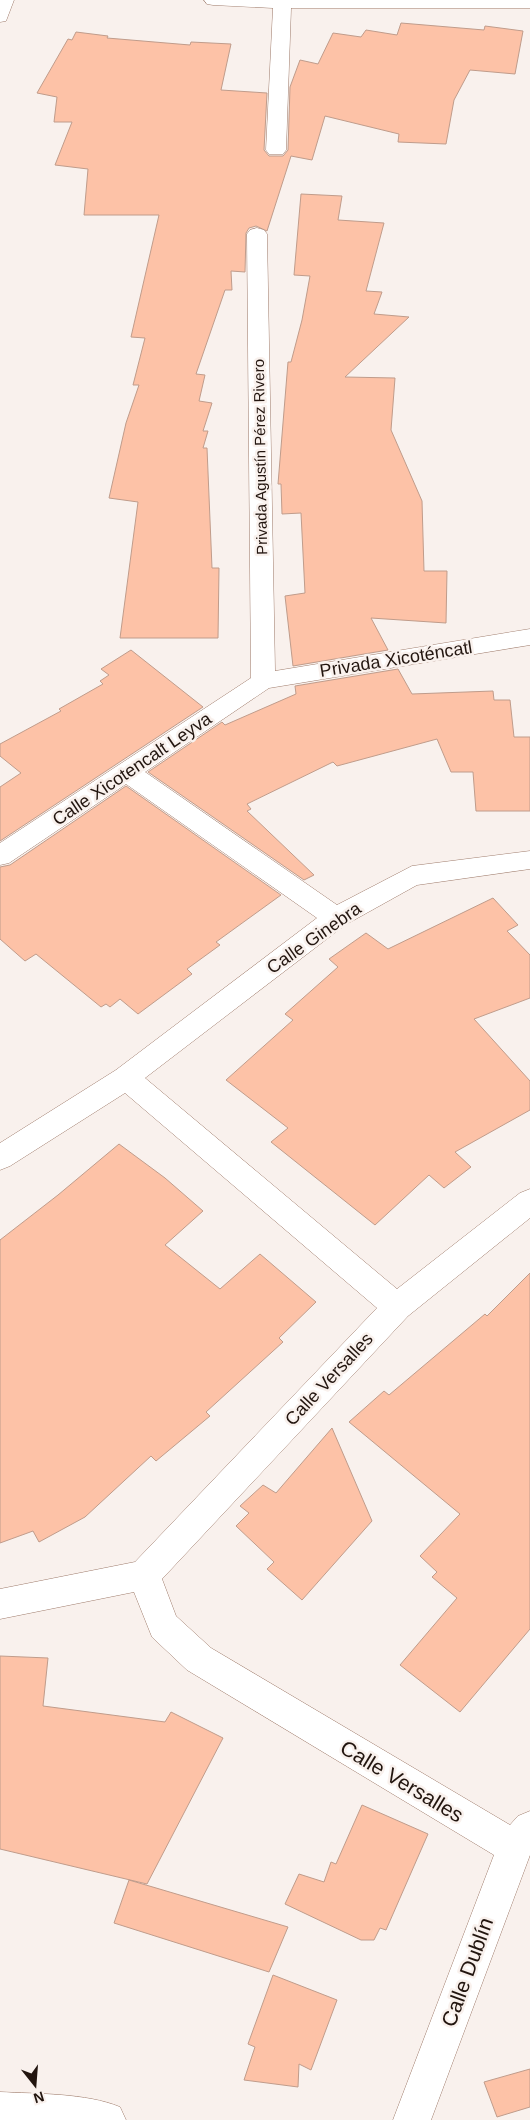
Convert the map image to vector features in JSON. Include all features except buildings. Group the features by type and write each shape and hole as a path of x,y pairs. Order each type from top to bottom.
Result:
{"street":[{"path":"0,17 5,0"},
{"path":"213,0 282,3 530,3"},
{"path":"276,150 282,3"},
{"name":"Privada Agustín Pérez Rivero","path":"257,234 263,681"},
{"name":"Privada Xicoténcatl","path":"263,681 530,637"},
{"name":"Calle Xicotencalt Leyva","path":"0,856 263,681"},
{"path":"127,772 336,918"},
{"name":"Calle Ginebra","path":"0,1158 126,1078 336,918 412,876 530,860"},
{"path":"126,1078 397,1307"},
{"name":"Calle Versalles","path":"522,1837 199,1659 164,1626 144,1575 397,1307 530,1201"},
{"path":"0,1604 144,1575"},
{"name":"Calle Dublín","path":"412,2120 522,1837"},
{"path":"0,2111 46,2113 107,2120"}]}
